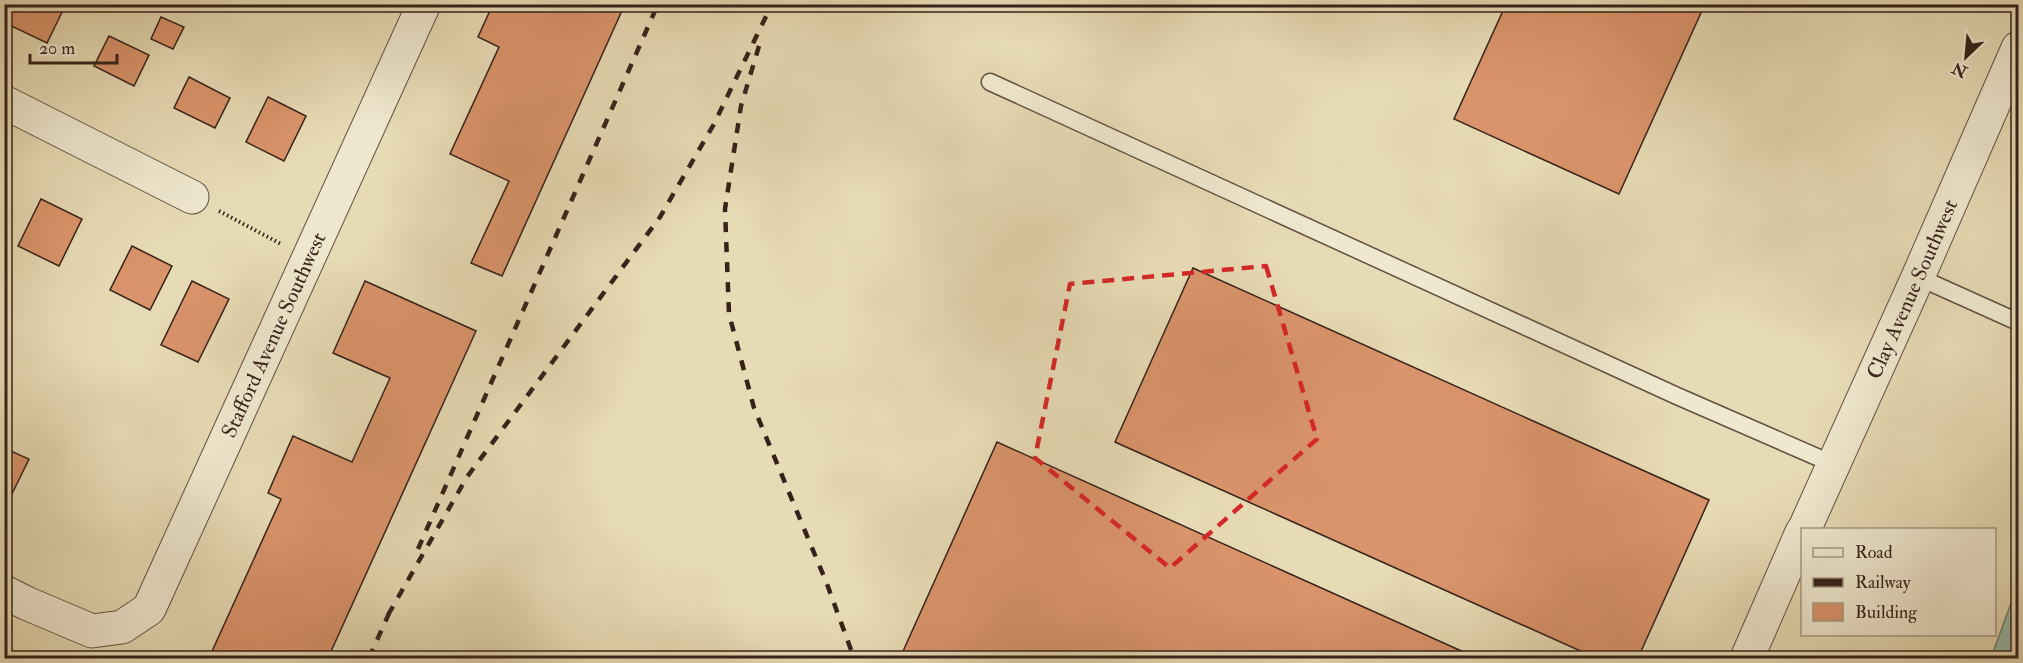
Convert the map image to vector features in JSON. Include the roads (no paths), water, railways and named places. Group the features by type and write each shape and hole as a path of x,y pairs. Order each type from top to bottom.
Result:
{"street":[{"name":"Stafford Avenue Southwest","path":"5,594 92,631 122,627 149,609 423,4"},
{"name":"Clay Avenue Southwest","path":"1804,528 2017,57"},
{"path":"4,102 192,197"},
{"name":"Clay Avenue Southwest","path":"1747,658 1801,536"}],"lane":[{"path":"990,82 1677,396 1833,464"},
{"path":"1918,278 2017,316"}],"railway":[{"path":"418,549 658,4"},
{"path":"388,615 467,477 660,217 714,124 772,4"},
{"path":"759,46 741,106 725,209 729,314 754,408 827,584 854,658"},
{"path":"369,658 391,609"}]}
